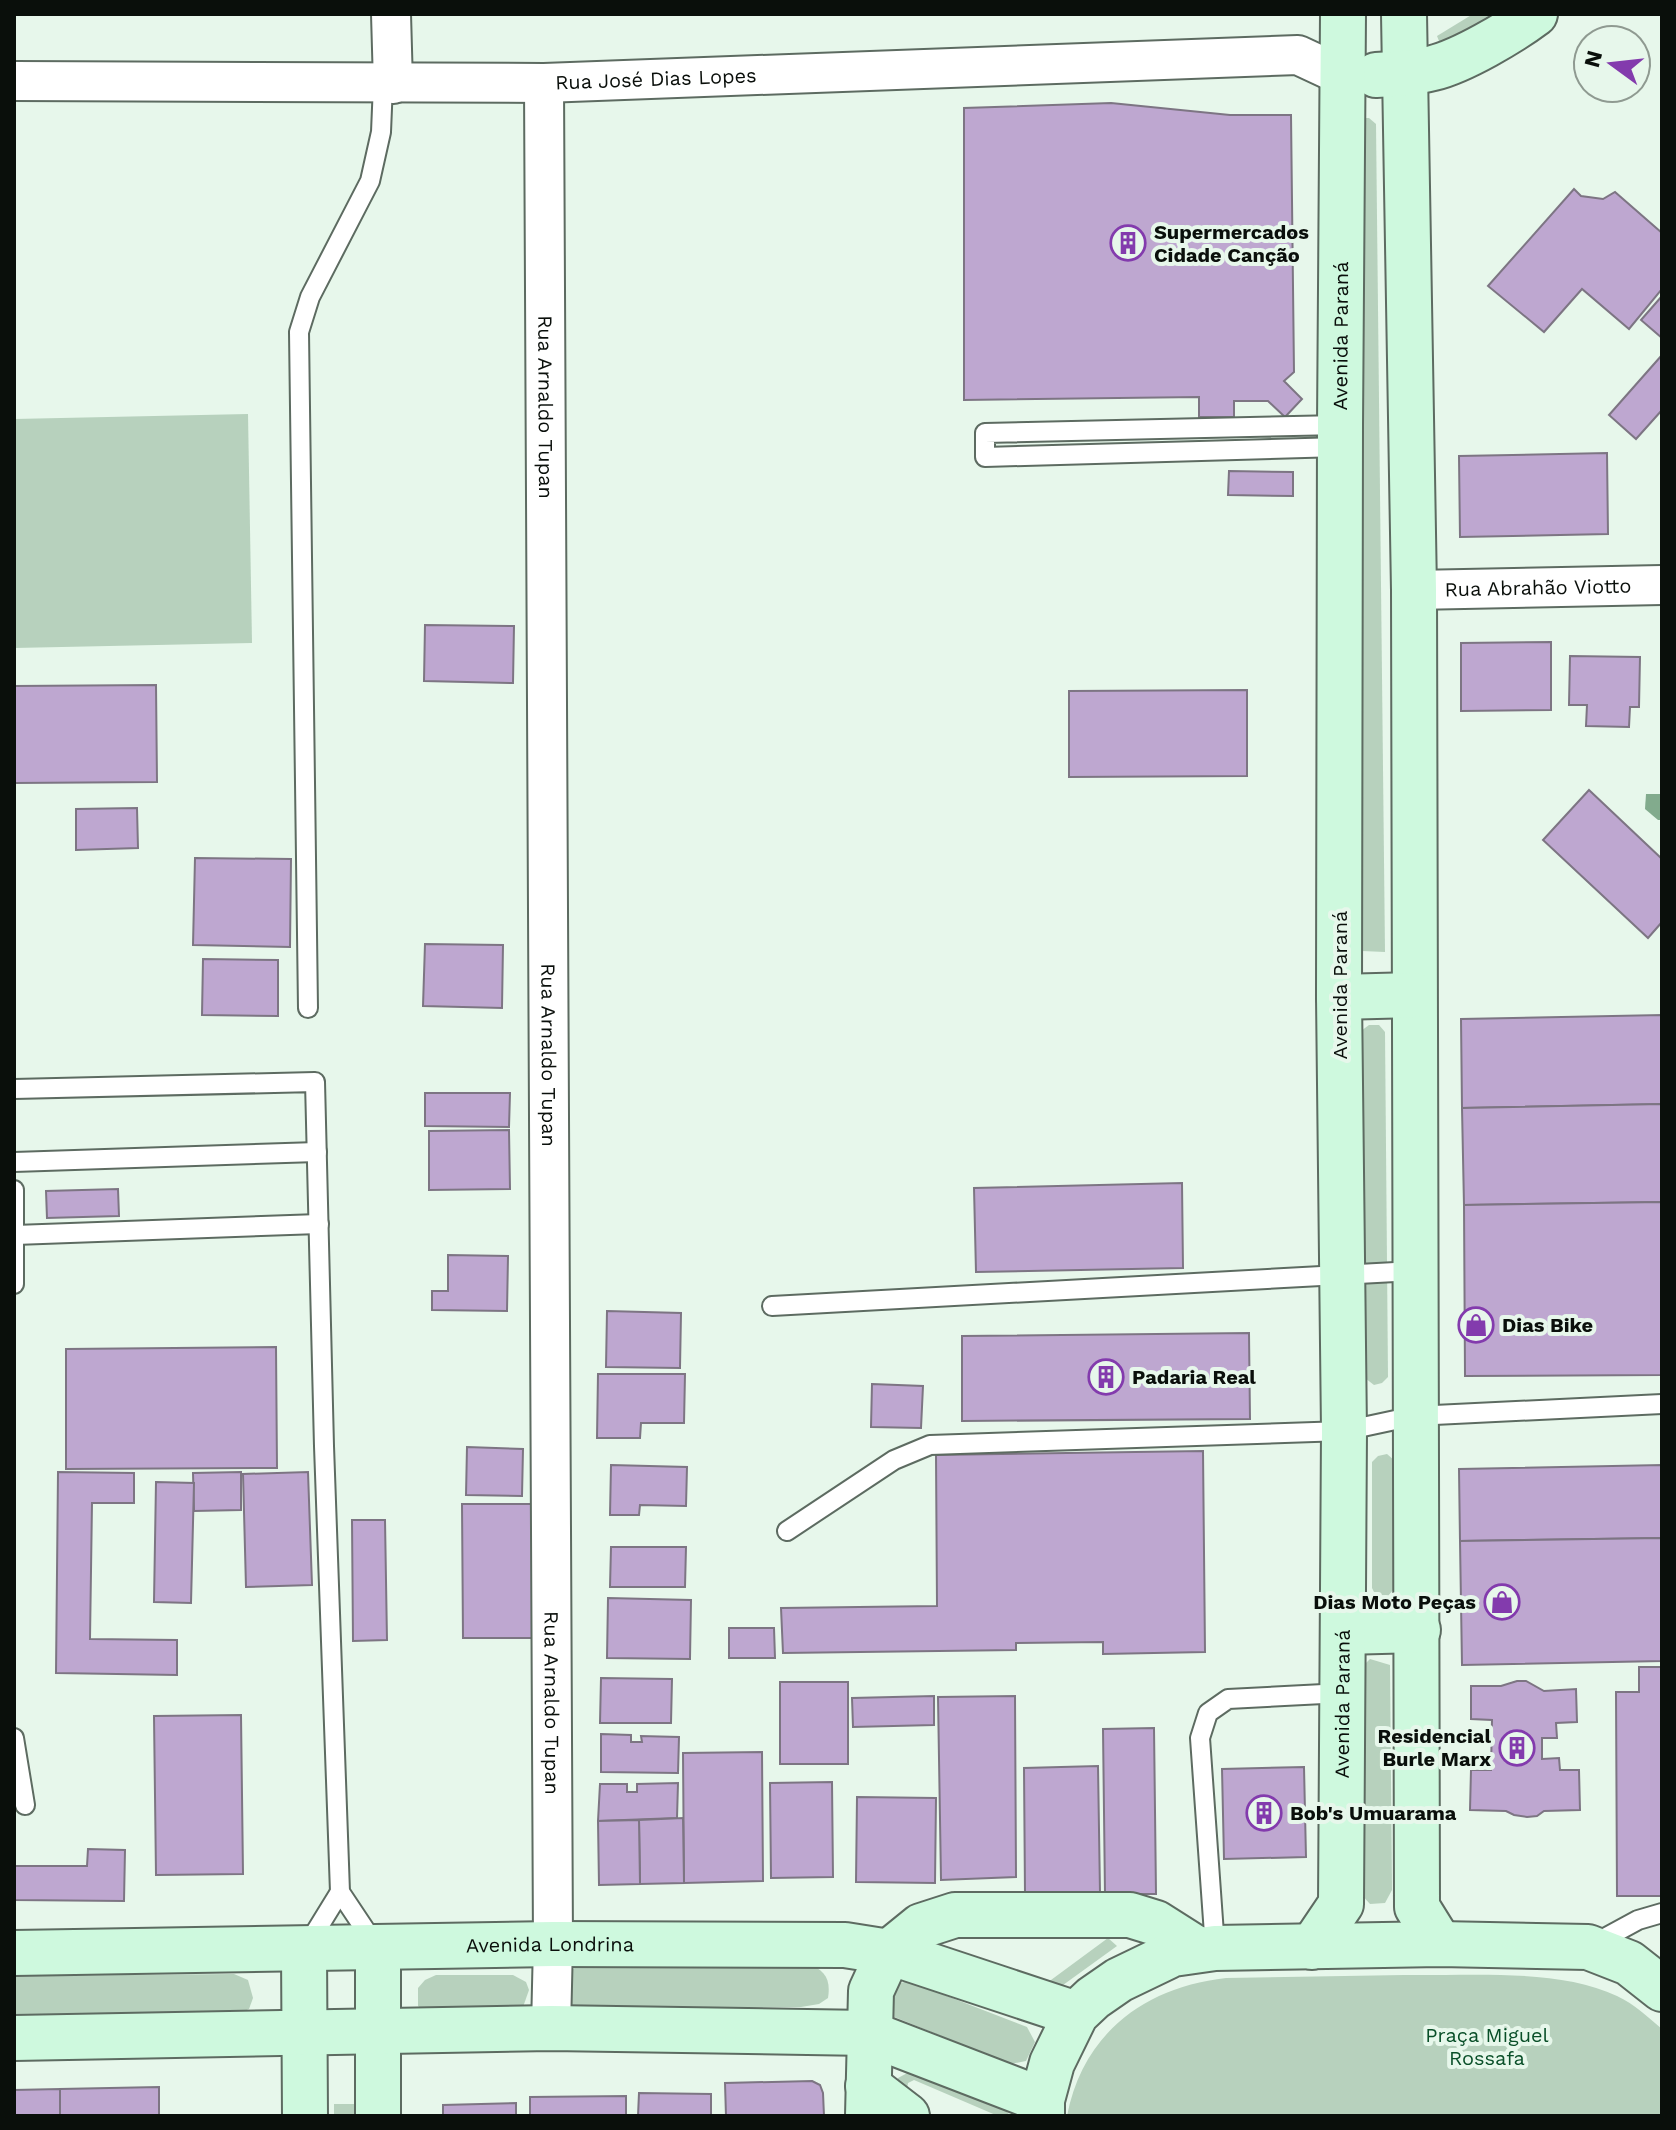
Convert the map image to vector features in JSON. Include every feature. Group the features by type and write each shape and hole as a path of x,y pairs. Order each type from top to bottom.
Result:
{"main road":[{"path":"1343,76 1405,73 1447,63 1493,41 1535,14"},
{"path":"1343,20 1416,18 1405,73 1414,590 1417,1907 1440,1944"},
{"name":"Avenida Paraná","path":"1312,1947 1341,1904 1344,1431 1339,997 1343,20"},
{"path":"1339,997 1414,995"},
{"path":"1344,1632 1418,1630"},
{"path":"907,2116 868,2101 871,1991 889,1952 921,1926 955,1915 1130,1915 1156,1923 1206,1948"},
{"name":"Avenida Londrina","path":"14,1953 553,1944 845,1945 889,1952 1076,2014"},
{"path":"14,2038 551,2028 868,2033 1042,2108 1052,2063 1076,2014 1119,1980 1173,1954 1206,1948 1440,1944 1588,1947 1629,1963 1662,1989"},
{"path":"378,1948 378,2116"},
{"path":"304,1950 305,2116"}],"street":[{"path":"388,84 391,14"},
{"name":"Rua José Dias Lopes","path":"1298,55 1343,20"},
{"name":"Rua José Dias Lopes","path":"14,81 544,83 1298,55 1343,76"},
{"name":"Rua Arnaldo Tupan","path":"544,83 551,2028"},
{"name":"Rua Abrahão Viotto","path":"1414,590 1662,585"}],"lane":[{"path":"308,1008 299,332 310,297 370,181 388,84"},
{"path":"985,433 1340,436 985,457 985,433"},
{"path":"14,1089 315,1082 340,1892 378,1948"},
{"path":"14,1162 317,1152"},
{"path":"14,1190 14,1284"},
{"path":"15,1235 319,1224"},
{"path":"772,1306 1414,1271"},
{"path":"787,1531 894,1460 930,1445 1344,1431 1414,1416 1662,1404"},
{"path":"1206,1948 1200,1738 1208,1713 1228,1699 1343,1693"},
{"path":"14,1738 25,1805"},
{"path":"304,1950 340,1892"},
{"path":"1588,1947 1638,1920 1662,1913"}],"green space":[{"path":"1473,14 1508,14 1443,51 1437,36"},
{"path":"1359,118 1369,118 1376,124 1385,952 1362,951"},
{"path":"248,414 252,643 14,648 14,419"},
{"path":"1369,1025 1379,1025 1385,1032 1388,1377 1374,1385 1365,1378 1361,1031"},
{"path":"1387,1454 1395,1461 1394,1589 1388,1596 1375,1594 1372,1588 1372,1462 1378,1456"},
{"path":"1370,1659 1390,1665 1392,1890 1385,1903 1370,1904 1361,1894 1364,1665"},
{"path":"1108,1938 1117,1946 1052,1993 1039,1982 1051,1980"},
{"path":"807,1963 822,1972 829,1986 828,1998 819,2004 801,2007 576,2008 566,2001 568,1973 576,1967"},
{"path":"234,1974 248,1980 253,1998 249,2009 240,2013 14,2016 14,1976"},
{"path":"436,1975 513,1975 526,1982 529,1990 523,2007 426,2012 418,2006 418,1988"},
{"name":"Praça Miguel Rossafa","path":"1404,1975 1541,1977 1594,1987 1623,1999 1662,2029 1662,2116 1067,2116 1087,2061 1103,2038 1122,2019 1169,1992 1226,1978"},
{"path":"908,1981 1027,2027 1035,2042 1026,2061 1010,2064 892,2016 887,2004 894,1985"},
{"path":"911,2071 1004,2109 1011,2116 998,2116 914,2080 908,2083 907,2089 897,2085 898,2078"},
{"path":"334,2104 360,2104 360,2116 334,2116"}],"shaded area":[{"path":"1646,794 1662,794 1662,820 1645,809"}],"building":[{"name":"Supermercados Cidade Canção","path":"1111,103 1230,115 1291,115 1294,372 1284,381 1302,399 1285,417 1268,401 1234,401 1234,417 1199,417 1199,397 964,400 964,108"},
{"path":"1574,189 1581,196 1603,199 1615,192 1662,233 1662,289 1629,329 1582,289 1544,332 1488,286"},
{"path":"1662,296 1662,338 1641,320"},
{"path":"1662,355 1662,410 1636,439 1609,415"},
{"path":"1607,453 1608,534 1460,537 1459,456"},
{"path":"1229,471 1293,472 1293,496 1228,495"},
{"path":"425,625 514,626 513,683 424,681"},
{"path":"1551,642 1551,710 1461,711 1461,643"},
{"path":"1570,656 1640,657 1639,707 1630,707 1629,727 1586,726 1587,705 1569,705"},
{"path":"156,685 157,782 14,783 14,686"},
{"path":"1247,690 1247,776 1069,777 1069,691"},
{"path":"1589,790 1662,859 1662,922 1648,938 1543,840"},
{"path":"137,808 138,848 76,850 76,809"},
{"path":"195,858 291,859 290,947 193,945"},
{"path":"425,944 503,945 502,1008 423,1006"},
{"path":"203,959 278,960 278,1016 202,1015"},
{"path":"1662,1015 1662,1104 1462,1108 1461,1019"},
{"path":"425,1093 510,1093 509,1127 425,1126"},
{"path":"1662,1104 1662,1202 1464,1205 1462,1108"},
{"path":"509,1130 510,1189 429,1190 429,1131"},
{"path":"1182,1183 1183,1268 976,1272 974,1188"},
{"path":"118,1189 119,1216 47,1218 46,1191"},
{"path":"1662,1202 1662,1375 1465,1376 1464,1205"},
{"path":"448,1255 508,1256 507,1311 432,1310 432,1291 448,1291"},
{"path":"607,1311 681,1313 680,1368 606,1367"},
{"name":"Padaria Real","path":"1249,1333 1250,1419 962,1421 962,1336"},
{"path":"276,1347 277,1468 66,1469 66,1349"},
{"path":"598,1374 685,1374 684,1423 641,1423 640,1438 597,1438"},
{"path":"872,1384 923,1386 921,1428 871,1427"},
{"path":"467,1447 523,1449 522,1496 466,1495"},
{"path":"1203,1451 1205,1652 1103,1654 1103,1642 1016,1643 1016,1650 783,1653 781,1608 937,1606 936,1455"},
{"path":"611,1465 687,1467 686,1506 640,1505 639,1515 610,1515"},
{"path":"1662,1465 1662,1538 1460,1541 1459,1469"},
{"path":"58,1472 134,1473 134,1503 92,1503 90,1639 177,1640 177,1675 56,1673"},
{"path":"241,1472 241,1510 194,1511 193,1473"},
{"path":"308,1472 312,1585 246,1587 243,1474"},
{"path":"156,1482 194,1483 191,1603 154,1602"},
{"path":"462,1504 538,1504 538,1638 463,1638"},
{"path":"352,1520 385,1520 387,1640 353,1641"},
{"path":"1662,1538 1662,1661 1462,1665 1460,1541"},
{"path":"611,1547 686,1547 685,1587 610,1587"},
{"path":"608,1598 691,1600 690,1659 607,1658"},
{"path":"729,1628 774,1628 775,1658 729,1658"},
{"path":"1639,1667 1662,1667 1662,1896 1617,1896 1616,1692 1639,1692"},
{"path":"601,1678 672,1679 671,1723 600,1723"},
{"name":"Residencial Burle Marx","path":"1526,1681 1544,1691 1576,1689 1577,1722 1556,1723 1557,1738 1542,1738 1542,1759 1559,1758 1560,1770 1579,1770 1580,1810 1544,1811 1527,1817 1506,1811 1470,1810 1471,1770 1491,1770 1492,1720 1471,1719 1471,1686 1501,1686"},
{"path":"780,1682 848,1682 848,1764 780,1764"},
{"path":"934,1696 934,1725 853,1727 852,1698"},
{"path":"1015,1696 1016,1877 941,1880 938,1697"},
{"path":"241,1715 243,1874 156,1875 154,1716"},
{"path":"1154,1728 1156,1894 1105,1894 1103,1729"},
{"path":"601,1734 631,1735 631,1742 642,1742 641,1736 679,1737 678,1773 601,1772"},
{"path":"762,1752 763,1881 684,1883 683,1753"},
{"path":"1098,1766 1100,1893 1025,1894 1024,1768"},
{"name":"Bob's Umuarama","path":"1304,1767 1306,1857 1224,1859 1222,1769"},
{"path":"832,1782 833,1877 771,1878 770,1783"},
{"path":"678,1783 677,1818 598,1821 600,1784 627,1784 627,1792 637,1792 637,1784"},
{"path":"857,1797 936,1798 935,1883 856,1882"},
{"path":"683,1818 684,1883 640,1884 639,1820"},
{"path":"639,1820 640,1884 599,1885 598,1821"},
{"path":"88,1849 125,1850 124,1901 14,1900 14,1866 87,1866"},
{"path":"812,2081 820,2085 823,2093 824,2116 726,2116 725,2083"},
{"path":"159,2087 159,2116 60,2116 60,2089"},
{"path":"60,2089 60,2116 14,2116 14,2090"},
{"path":"639,2093 711,2094 711,2116 638,2116"},
{"path":"626,2096 626,2116 530,2116 530,2097"},
{"path":"516,2103 516,2116 443,2116 443,2105"}],"place":[{"name":"Supermercados Cidade Canção","path":"1128,243"},
{"name":"Dias Bike","path":"1476,1325"},
{"name":"Padaria Real","path":"1106,1377"},
{"name":"Dias Moto Peças","path":"1502,1602"},
{"name":"Residencial Burle Marx","path":"1517,1748"},
{"name":"Bob's Umuarama","path":"1264,1813"}]}
